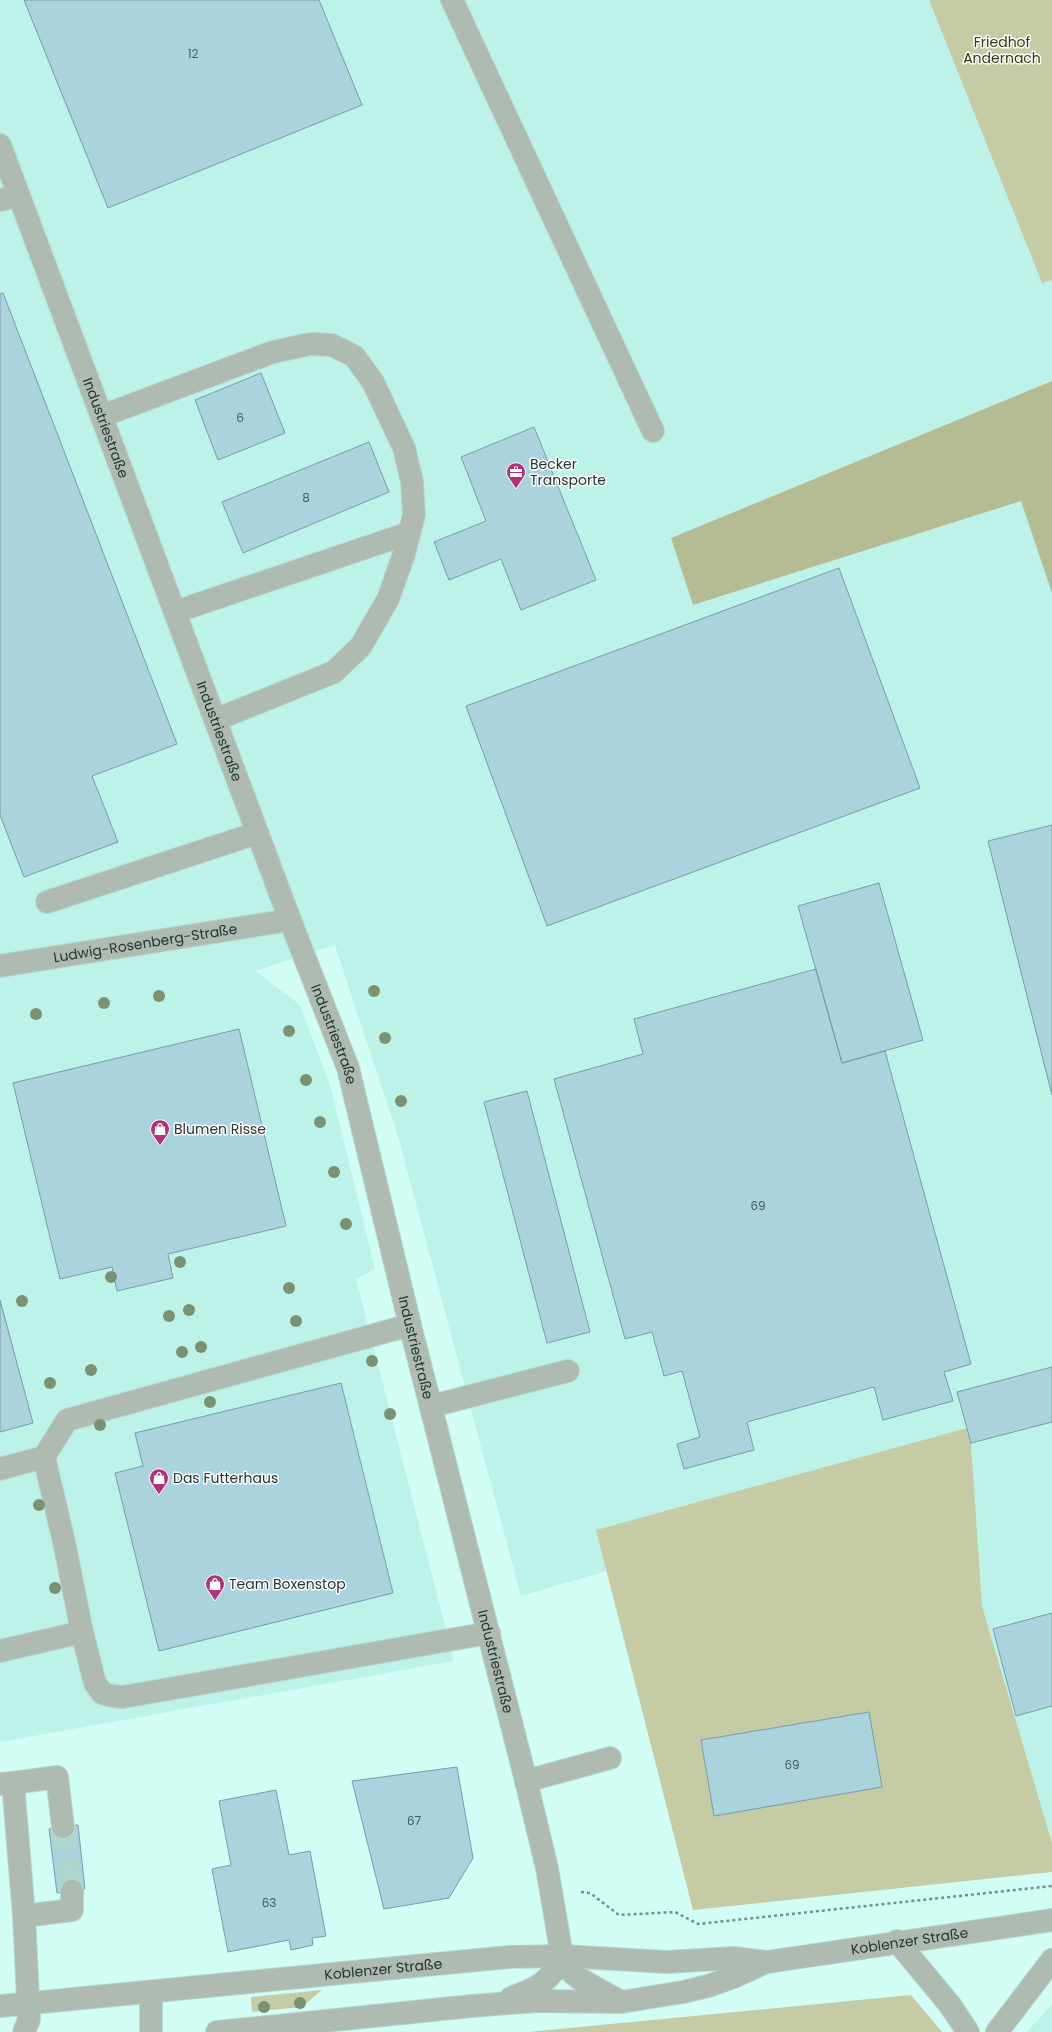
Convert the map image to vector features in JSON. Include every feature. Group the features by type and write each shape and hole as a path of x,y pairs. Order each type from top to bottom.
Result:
{"street":[{"path":"452,0 653,431"},
{"name":"Industriestraße","path":"0,145 10,198 102,416 257,833 348,1068 410,1325 432,1406 526,1781 553,1899 562,1956 569,1970 580,1979 622,2002"},
{"path":"102,416 273,352 310,344 332,345 354,356 373,382 404,448 412,482 414,515 388,599 361,646 334,672 215,720"},
{"path":"175,612 409,533"},
{"path":"47,902 257,833"},
{"name":"Ludwig-Rosenberg-Straße","path":"0,966 290,920"},
{"path":"0,1469 44,1457 68,1420 410,1325"},
{"path":"432,1406 568,1371"},
{"path":"44,1457 64,1542 82,1632 95,1683 102,1693 123,1697 489,1633"},
{"path":"0,1652 82,1632"},
{"path":"526,1781 610,1758"},
{"path":"24,2032 29,2019 24,1916 6,1783 57,1777 63,1827"},
{"path":"24,1916 72,1900"},
{"name":"Koblenzer Straße","path":"216,2032 537,2001 622,2002 695,1989 734,1977 767,1962 897,1941 1052,1920"},
{"path":"897,1941 950,2005 968,2032"},
{"path":"497,2004 533,1990 548,1980 555,1971 562,1956"},
{"name":"Koblenzer Straße","path":"0,2006 476,1960 562,1956 667,1962 733,1958 767,1962"},
{"path":"997,2032 1052,1960"},
{"path":"151,1992 151,2032"}],"path":[{"path":"553,1899 580,1892 590,1893 619,1915 675,1912 698,1924 1052,1886"}],"shaded area":[{"path":"0,0 929,0 1042,283 1052,280 1052,381 671,538 693,605 1021,500 1052,593 1052,1843 982,1606 971,1443 967,1428 596,1530 607,1571 521,1596 399,1140 335,945 255,971 300,1005 330,1085 375,1269 356,1279 454,1661 0,1742"},
{"path":"1052,2004 1052,2032 1027,2032"}],"green space":[{"name":"Friedhof Andernach","path":"929,0 1052,0 1052,280 1042,283"},
{"path":"1052,381 1052,593 1021,501 693,605 671,538"},
{"path":"967,1428 971,1443 982,1606 1052,1843 1052,1872 693,1910 596,1530"},
{"path":"322,1990 302,2007 252,2012 251,1997"},
{"path":"911,1995 942,2032 528,2032"}],"building":[{"path":"24,0 319,0 362,105 108,208"},
{"path":"3,293 177,744 92,776 118,842 24,877 0,815 0,294"},
{"path":"261,373 285,433 218,460 195,400"},
{"name":"Becker Transporte","path":"534,427 596,580 521,610 501,559 449,580 434,542 486,521 461,457"},
{"path":"369,442 389,492 243,553 222,502"},
{"path":"839,568 920,788 547,926 466,706"},
{"path":"1052,825 1052,1095 988,841"},
{"path":"879,883 923,1040 842,1063 798,906"},
{"path":"816,969 842,1063 885,1051 971,1364 944,1372 953,1401 883,1420 874,1387 747,1422 754,1450 684,1469 677,1444 700,1437 682,1371 664,1376 652,1332 625,1339 554,1079 643,1054 634,1019"},
{"path":"239,1029 286,1226 168,1254 173,1278 117,1291 112,1267 60,1279 13,1083"},
{"path":"527,1091 590,1332 547,1343 484,1102"},
{"path":"0,1300 33,1423 0,1432"},
{"path":"1052,1367 1052,1422 971,1443 957,1392"},
{"path":"341,1383 393,1593 159,1651 115,1473 143,1466 135,1433"},
{"path":"1052,1613 1052,1706 1016,1716 993,1629"},
{"path":"869,1712 882,1787 714,1816 701,1740"},
{"path":"457,1767 473,1858 449,1898 384,1909 352,1781"},
{"path":"276,1790 289,1855 310,1851 326,1936 312,1938 313,1945 291,1950 289,1940 228,1952 212,1869 231,1865 219,1801"},
{"path":"78,1825 85,1889 57,1893 49,1829"}],"tunnel":[{"path":"63,1827 72,1891"}],"place":[{"name":"Becker Transporte","path":"516,489"},
{"name":"Blumen Risse","path":"160,1146"},
{"name":"Das Futterhaus","path":"159,1495"},
{"name":"Team Boxenstop","path":"215,1601"}]}
